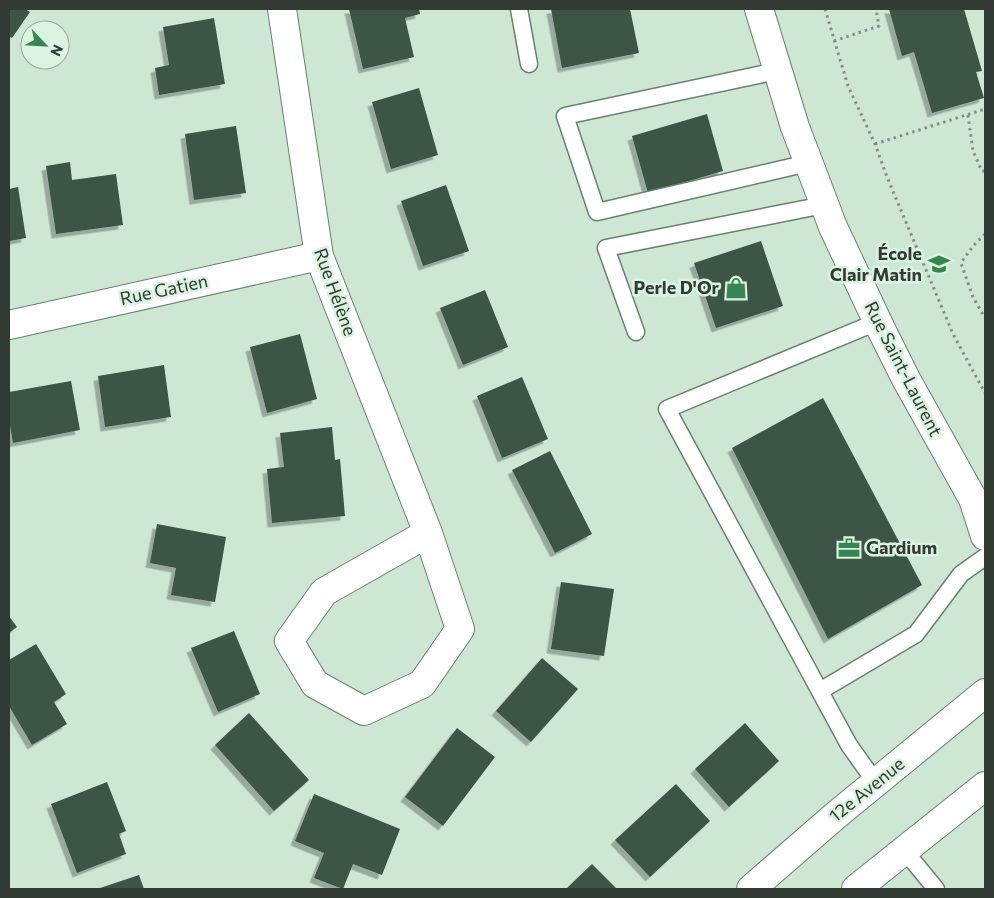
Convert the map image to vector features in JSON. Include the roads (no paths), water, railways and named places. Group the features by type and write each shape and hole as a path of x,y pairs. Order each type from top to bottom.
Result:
{"street":[{"name":"Rue Hélène","path":"282,9 319,256 428,533 460,629 422,684 364,711 315,684 289,642 324,592 428,533"},
{"name":"Rue Saint-Laurent","path":"759,9 777,71 824,205 877,322 910,387 979,506 985,536"},
{"name":"Rue Gatien","path":"9,325 319,256"},
{"name":"12e Avenue","path":"751,889 789,854 985,693"},
{"path":"856,889 985,786"}],"lane":[{"path":"519,9 529,64"},
{"path":"777,71 565,116 597,212 808,163"},
{"path":"636,332 606,248 824,205"},
{"path":"876,783 849,745 667,409 877,322"},
{"path":"820,691 916,634 960,574 985,557"},
{"path":"904,850 936,889"}],"place":[{"name":"École Clair Matin","path":"939,264"},
{"name":"Perle D'Or","path":"736,288"},
{"name":"Gardium","path":"849,548"}]}
